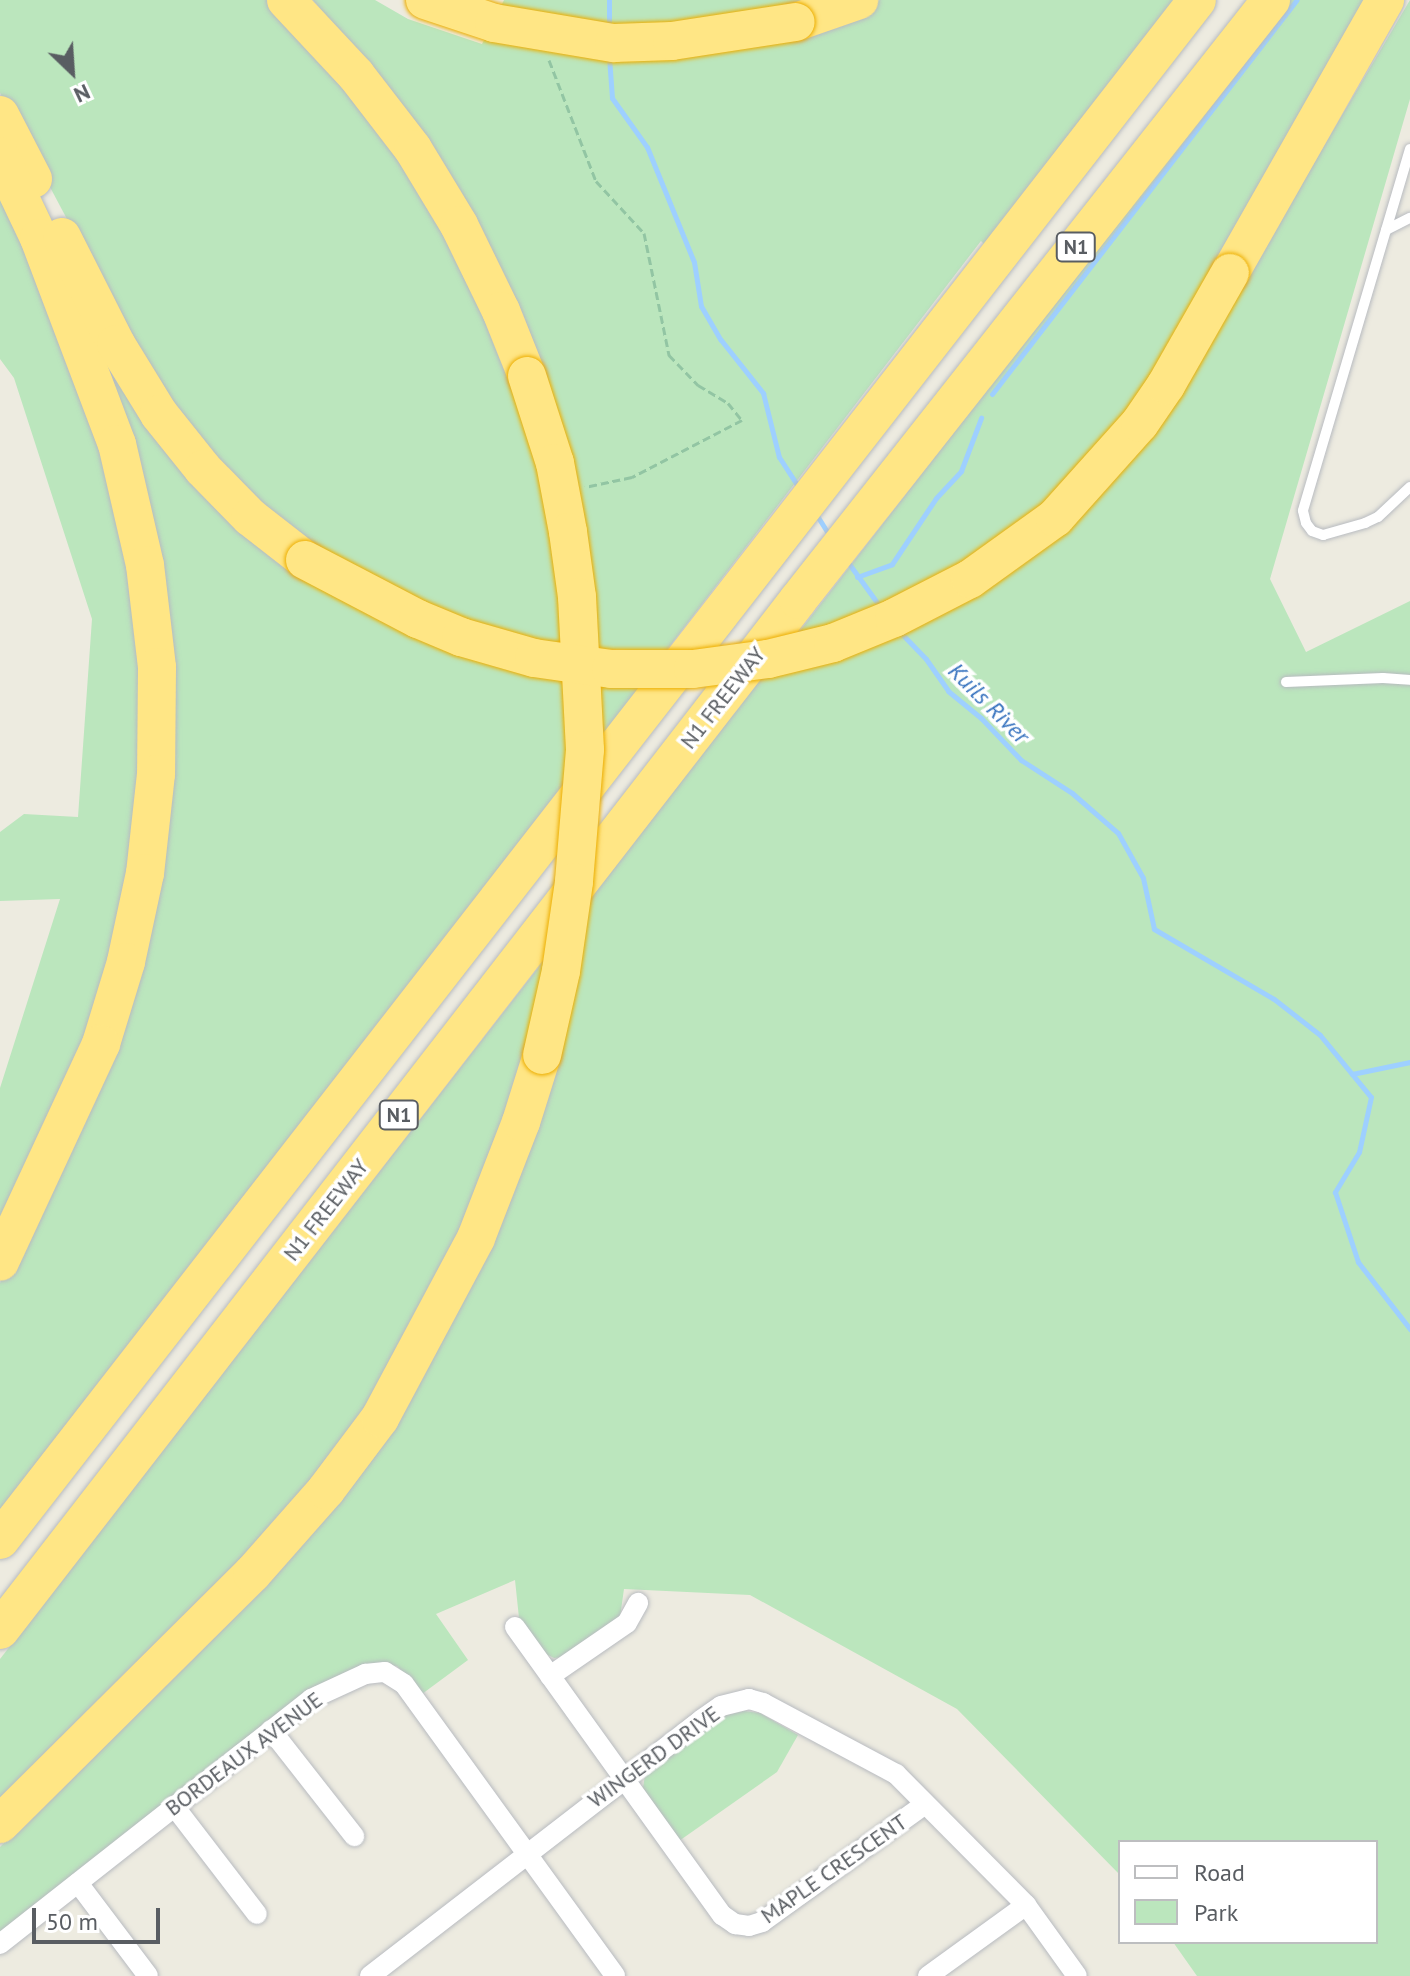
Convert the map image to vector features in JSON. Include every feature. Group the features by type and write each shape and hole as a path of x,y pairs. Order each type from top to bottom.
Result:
{"highway":[{"path":"0,1824 252,1574 326,1490 380,1418 476,1238 516,1137 542,1055 561,971 574,882 585,750 577,597 555,463 527,376 501,311 459,225 413,149 356,75 286,0"},
{"path":"425,0 494,23 614,43 685,40 796,22 859,0"},
{"name":"N1","path":"0,1540 833,464 1197,0"},
{"name":"N1 FREEWAY","path":"0,1630 798,600 1271,0"},
{"path":"0,115 116,344 159,414 203,469 250,517 305,560 418,619 461,637 534,658 611,669 693,669 768,659 833,643 894,618 970,579 1055,518 1140,423 1166,385 1385,0"},
{"path":"0,156 39,238 117,444 145,565 157,683 156,774 145,873 126,962 101,1044 0,1262"}],"street":[{"path":"550,1676 627,1623 638,1603"},
{"name":"MAPLE CRESCENT","path":"515,1627 722,1915 742,1926 762,1922 925,1804"},
{"name":"BORDEAUX AVENUE","path":"0,1944 311,1699 365,1674 385,1672 396,1676 526,1853 603,1972"},
{"name":"WINGERD DRIVE","path":"370,1976 623,1777 721,1706 749,1699 763,1703 896,1774 1026,1905 1077,1976"},
{"path":"271,1730 354,1836"},
{"path":"174,1806 257,1914"},
{"path":"78,1883 148,1976"},
{"path":"928,1976 1026,1905"}],"lane":[{"path":"1410,149 1303,511 1306,523 1312,531 1323,535 1352,528 1378,517 1410,487"},
{"path":"1386,230 1410,218"},
{"path":"1286,682 1410,680"}],"path":[{"path":"547,55 596,181 644,233 669,355 698,385 728,403 742,420 632,477 577,489"}],"green space":[{"path":"0,0 275,0 415,169 533,422 570,651 398,600 252,501 144,364 0,93"},
{"path":"313,0 375,0 408,19 482,44 504,0 824,0 871,4 880,0 1177,0 986,246 981,241 666,651 598,649 551,390 523,314 472,212 406,111"},
{"path":"1289,0 1372,0 1141,399 1042,513 957,574 792,641"},
{"path":"1410,0 1410,99 1270,579 1306,652 1410,601 1410,1976 1197,1976 1174,1944 1378,1944 1378,1840 1118,1840 1118,1873 957,1709 750,1595 624,1589 620,1617 563,1657 554,1658 546,1654 519,1618 515,1580 436,1614 468,1660 422,1694 397,1666 371,1664 0,1935 0,1847 94,1753 373,1452 589,900 764,675 1047,545 1107,489 1166,414"},
{"path":"0,180 74,357 134,566 146,749 109,983 0,1234 0,1088 60,899 0,901 0,832 24,814 78,817 92,619 14,378 0,359"},
{"path":"83,325 307,579 375,618 430,643 571,681 571,779 0,1514 0,1283 40,1197 165,762"},
{"path":"600,684 642,686 601,739"},
{"path":"552,950 505,1136 409,1342 305,1495 0,1808 0,1659"},
{"path":"744,1711 760,1713 798,1735 777,1772 679,1841 643,1788 645,1775 727,1715"}],"waterway":[{"name":"Kuils River","path":"609,0 609,27"},
{"path":"992,394 1297,0"},
{"name":"Kuils River","path":"609,57 612,98 647,147 694,262 701,306 721,340 763,393 779,457 800,489"},
{"path":"857,577 892,564 936,498 961,471 981,418"},
{"name":"Kuils River","path":"816,514 830,536"},
{"name":"Kuils River","path":"847,561 881,608"},
{"name":"Kuils River","path":"899,631 926,659 948,691 981,718 1021,760 1072,793 1118,833 1143,878 1154,929 1274,999 1320,1035 1371,1097 1359,1152 1335,1192 1358,1262 1410,1329"},
{"path":"1352,1074 1410,1062"}]}
